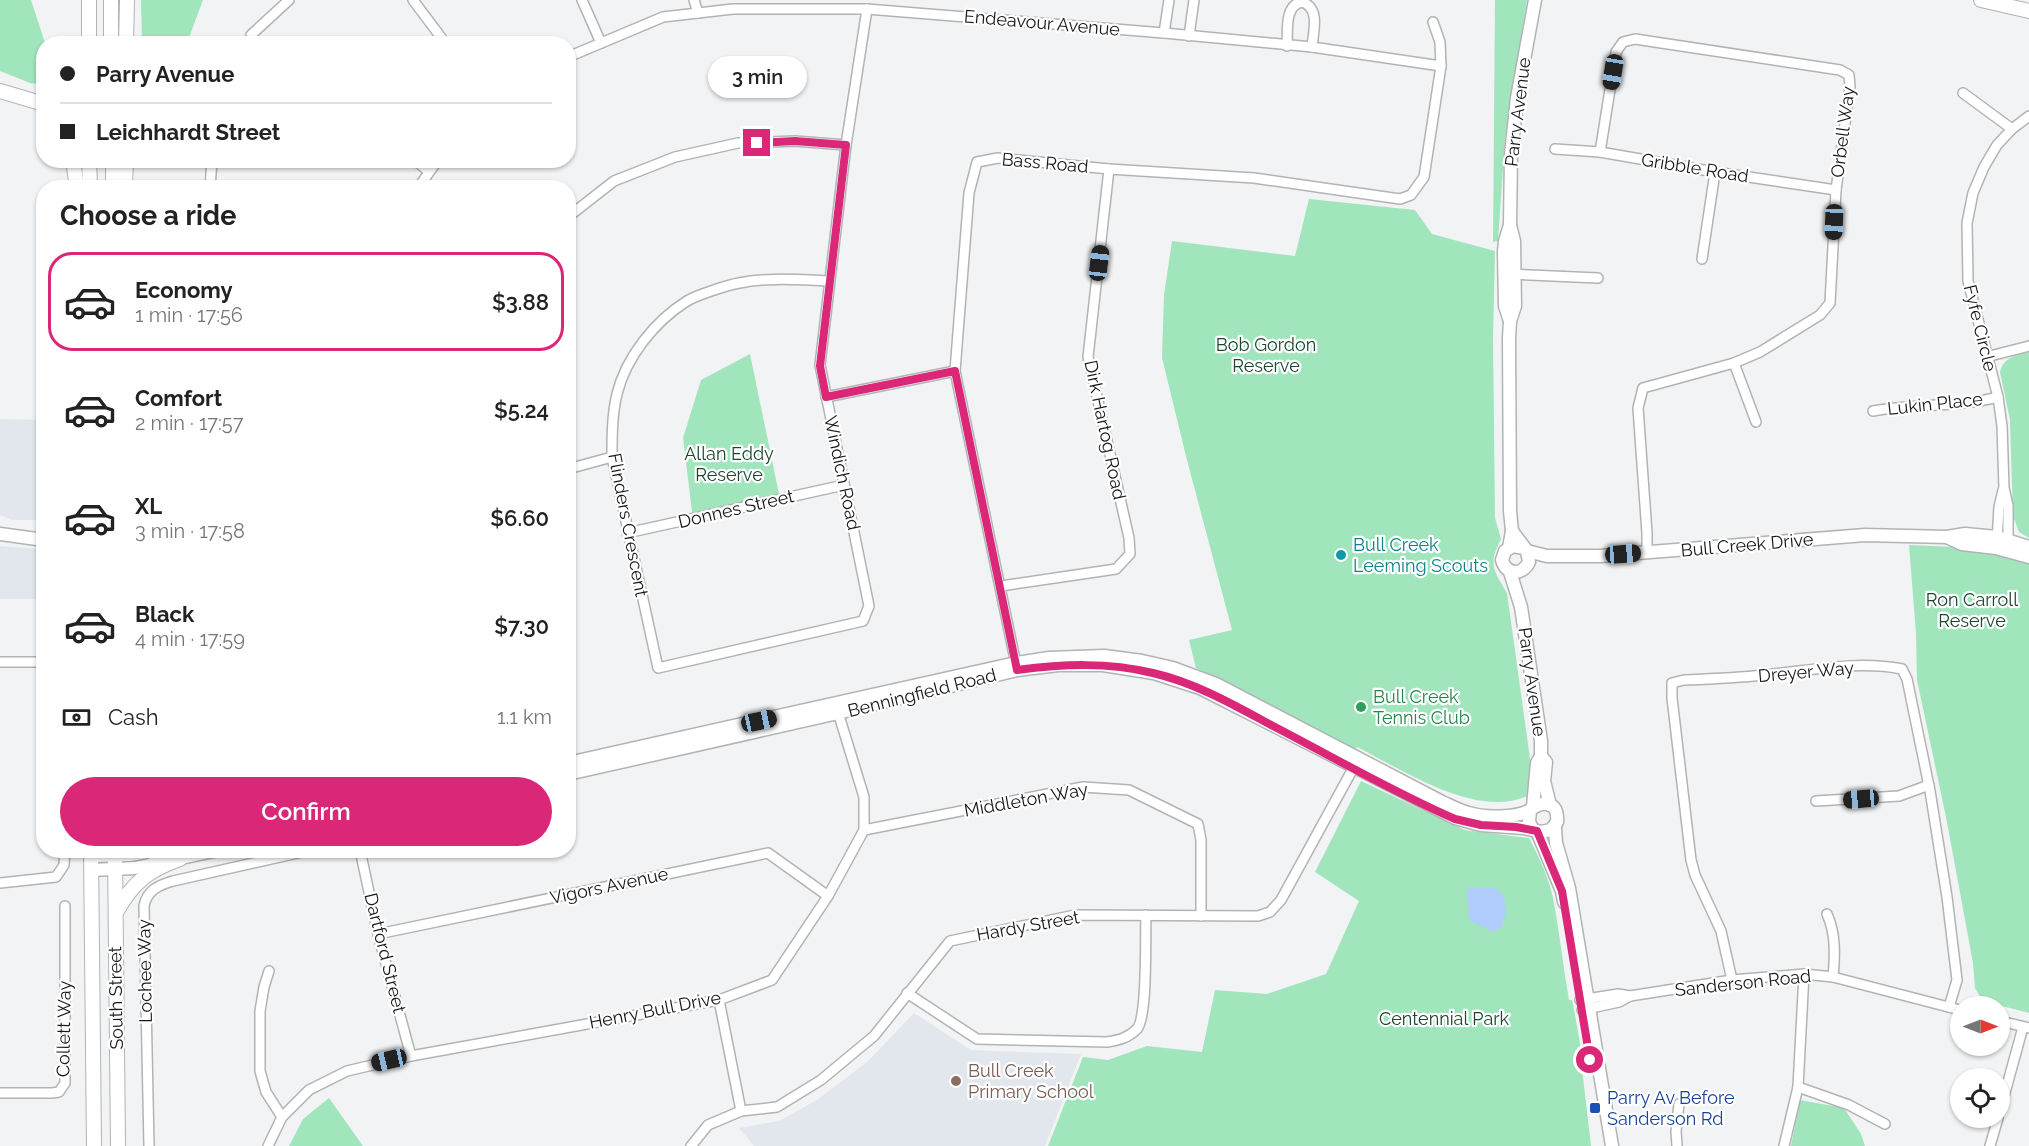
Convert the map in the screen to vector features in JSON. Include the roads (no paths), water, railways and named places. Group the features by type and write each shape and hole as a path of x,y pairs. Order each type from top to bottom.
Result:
{"highway":[{"path":"89,0 89,36"},
{"path":"111,0 111,36"},
{"path":"126,36 127,0"},
{"path":"1981,0 2029,11"},
{"path":"0,92 36,102"},
{"name":"South Street","path":"115,858 118,1146"},
{"name":"South Street","path":"91,859 94,1146"},
{"path":"116,914 129,891 143,877 158,867 180,859"}],"main road":[{"name":"Parry Avenue","path":"1535,0 1517,98 1511,154 1510,225 1514,242 1509,274 1515,306 1510,321 1508,425 1512,531 1509,548 1505,551 1502,560 1510,572 1521,607 1541,741 1541,756 1537,763 1529,822 1562,891 1612,1146"},
{"path":"1512,531 1526,558"},
{"path":"0,534 36,537"},
{"name":"Bull Creek Drive","path":"1526,558 1647,552 1865,535 1947,537 1968,545 2002,544 2029,547"},
{"name":"Bull Creek Drive","path":"2002,544 2029,557"},
{"path":"1509,548 1518,546 1526,558"},
{"name":"Parry Avenue","path":"1521,607 1526,558"},
{"path":"1510,572 1520,572 1526,558"},
{"name":"Benningfield Road","path":"576,772 1017,666 1103,665 1166,676 1214,695 1356,763 1470,814 1511,816 1522,815 1532,809"},
{"name":"Benningfield Road","path":"576,761 837,709"},
{"name":"Parry Avenue","path":"1541,756 1546,762 1544,781 1550,805 1557,817 1556,843 1569,888 1604,1146"},
{"name":"Benningfield Road","path":"1356,763 1455,819 1481,825 1516,827 1535,831"},
{"path":"1532,809 1543,803 1550,805"},
{"path":"1535,831 1546,832 1555,827"},
{"path":"91,859 115,858 150,865 184,858"}],"street":[{"path":"251,35 289,0"},
{"path":"412,0 440,36"},
{"path":"582,0 601,43"},
{"path":"694,0 698,13"},
{"path":"1164,33 1169,0"},
{"path":"1189,36 1194,0"},
{"path":"1287,46 1289,12 1294,5 1302,2 1310,6 1314,13 1312,47"},
{"name":"Endeavour Avenue","path":"576,54 663,17 733,9 867,9 1312,47 1441,66"},
{"name":"Windich Road","path":"658,668 862,621 869,606 820,366 846,145 867,9"},
{"name":"Bass Road","path":"1017,666 955,371 969,193 977,162 998,158 1109,169 1254,178 1400,199 1411,195 1424,177 1441,66 1440,42 1433,22"},
{"name":"Orbell Way","path":"1600,152 1616,52 1623,42 1635,39 1840,70 1849,75 1850,86 1836,190 1830,303 1820,315 1760,351 1734,363 1643,388 1638,408 1647,552"},
{"path":"1963,93 2012,129"},
{"name":"Fyfe Circle","path":"2002,544 1998,507 2004,488 2002,426 1998,397 1968,282 1967,223 1973,193 1984,167 1997,145 2029,116"},
{"path":"576,211 614,181 675,157 738,143 795,141 846,145"},
{"name":"Gribble Road","path":"1555,149 1600,152 1836,190"},
{"path":"425,168 429,171"},
{"path":"423,180 431,168"},
{"name":"Dirk Hartog Road","path":"1001,586 1116,569 1130,554 1130,538 1088,357 1109,169"},
{"path":"1702,259 1714,172"},
{"path":"1509,274 1598,278"},
{"name":"Flinders Crescent","path":"658,668 612,458 617,393 632,357 655,327 688,301 739,283 789,279 830,281"},
{"path":"1986,357 2029,346"},
{"path":"1734,363 1756,422"},
{"path":"826,397 955,371"},
{"name":"Lukin Place","path":"1873,411 1894,407 1978,402 1998,397"},
{"path":"576,467 612,458"},
{"name":"Donnes Street","path":"627,533 844,485"},
{"path":"0,662 36,662"},
{"name":"Dreyer Way","path":"1732,980 1721,931 1691,860 1672,683 1825,667 1891,667 1902,669 1907,679 1929,785 1947,897 1957,980 1949,1007"},
{"name":"Henry Bull Drive","path":"268,1146 282,1117 309,1090 347,1071 411,1056 719,1000 772,980 828,896 864,830 864,797 837,709"},
{"name":"Hardy Street","path":"691,1146 708,1125 741,1112 777,1107 821,1080 874,1036 950,941 1075,915 1258,916 1270,912 1281,900 1356,763"},
{"path":"1816,801 1899,796 1929,785"},
{"name":"Middleton Way","path":"864,830 1083,787 1129,790 1198,824 1201,840 1201,916"},
{"name":"Vigors Avenue","path":"378,934 768,853 828,896"},
{"path":"0,883 53,878 61,872 64,858"},
{"name":"Lochee Way","path":"149,1146 144,906 148,895 156,887 173,881 275,858"},
{"name":"Dartford Street","path":"362,858 378,934 411,1056"},
{"name":"Collett Way","path":"0,1093 52,1093 58,1092 63,1087 65,906"},
{"path":"1827,914 1833,928 1835,958 1833,977"},
{"path":"907,993 977,1039 1107,1042 1124,1039 1139,1027 1143,1011 1146,915"},
{"path":"269,971 260,1011 260,1071 266,1092 282,1117"},
{"path":"1784,1146 1798,1087 1803,974"},
{"name":"Sanderson Road","path":"1585,1004 1618,994 1630,996 1732,980 1803,974 1833,977 1949,1007"},
{"path":"719,1000 741,1112"},
{"path":"2010,1024 2026,1028 2010,1079"},
{"path":"1798,1087 1849,1105 1885,1125"},
{"path":"1677,1146 1679,1104"},
{"path":"1990,1146 1995,1128"}],"water":[{"path":"1467,888 1495,888 1504,896 1506,912 1502,927 1494,932 1469,920"}],"place":[{"name":"Bull Creek Leeming Scouts","path":"1341,555"},
{"name":"Bull Creek Tennis Club","path":"1361,707"},
{"name":"Bull Creek Primary School","path":"956,1081"},
{"name":"Parry Av Before Sanderson Rd","path":"1595,1108"}],"park label":[{"name":"Bob Gordon Reserve","path":"1266,355"},
{"name":"Allan Eddy Reserve","path":"729,464"},
{"name":"Ron Carroll Reserve","path":"1972,610"},
{"name":"Centennial Park","path":"1444,1019"}]}
